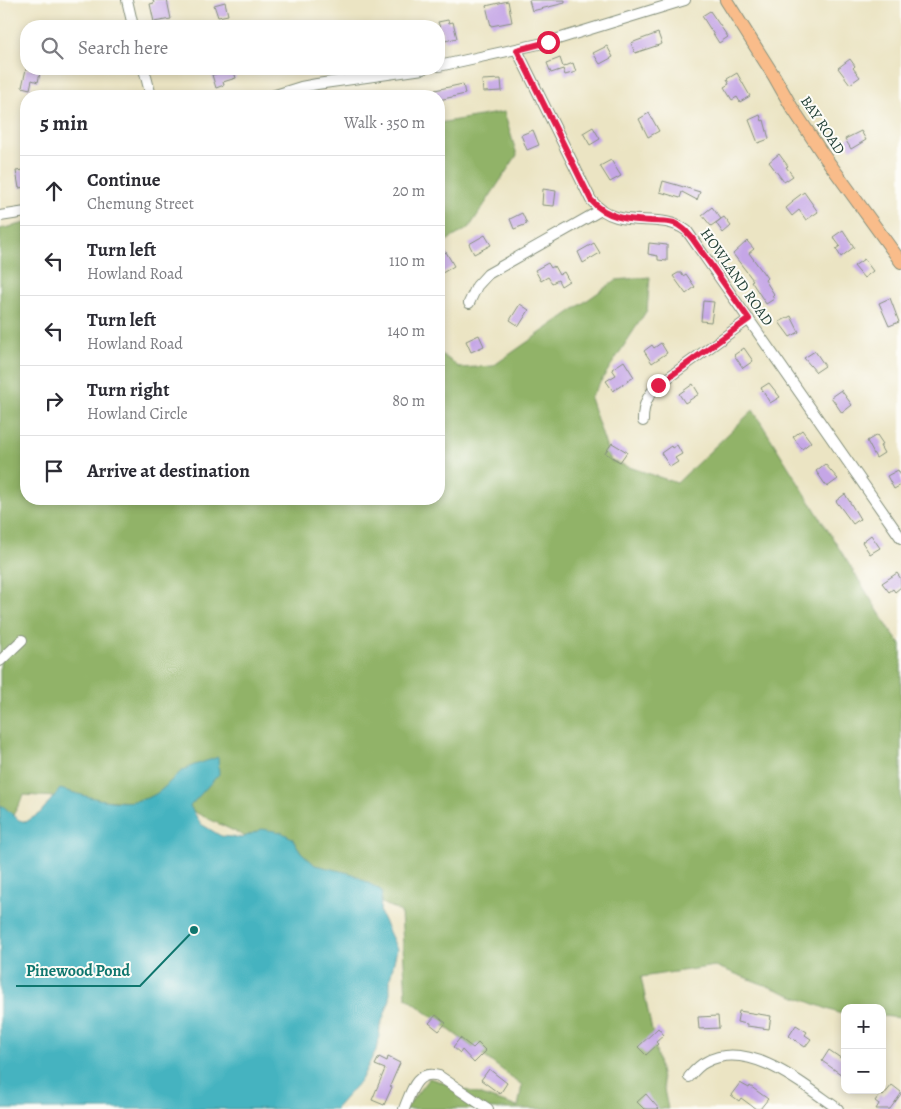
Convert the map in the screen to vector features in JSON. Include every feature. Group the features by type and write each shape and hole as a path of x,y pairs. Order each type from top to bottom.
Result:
{"main road":[{"name":"BAY ROAD","path":"726,0 822,153 901,262"}],"street":[{"path":"127,0 132,20"},
{"path":"445,65 517,50 624,20 685,0"},
{"name":"HOWLAND ROAD","path":"517,50 587,192 596,205 610,214 627,220 667,222 681,227 692,238 901,538"},
{"path":"146,75 149,90"},
{"path":"290,90 302,86 380,75"},
{"path":"469,303 482,279 495,268 602,210"},
{"path":"0,216 20,213"},
{"path":"643,421 645,401 658,385 749,319"},
{"path":"0,661 22,640"},
{"path":"689,1077 701,1065 716,1058 724,1056 742,1057 774,1067 838,1109"},
{"path":"404,1109 416,1082 425,1075 439,1076 488,1109"}],"green space":[{"path":"504,112 517,155 469,228 445,242 445,122"},
{"path":"20,224 20,505 445,505 445,357 460,368 493,366 616,280 650,277 647,310 590,398 611,461 677,483 753,410 893,635 901,644 901,1018 886,1016 886,1004 841,1004 841,1013 838,1013 715,966 641,977 668,1109 405,1109 429,1078 518,1107 522,1085 406,997 401,912 180,805 24,795 0,839 0,229"}],"water":[{"path":"218,757 219,774 190,806 201,824 221,836 242,838 262,829 281,832 292,838 301,852 315,865 353,874 382,891 380,912 397,949 390,979 390,999 380,1027 378,1046 361,1080 335,1109 0,1109 0,807 3,806 19,820 26,822 40,813 60,789 118,802 141,800 157,793 185,769"}],"building":[{"path":"153,0 167,0 171,19 154,20 150,4 154,3"},
{"path":"529,0 565,0 565,3 532,11"},
{"path":"508,1 512,22 491,26 486,6"},
{"path":"225,2 228,15 218,17 214,5"},
{"path":"710,11 728,37 719,43 702,16"},
{"path":"448,20 449,23 453,22 457,38 445,41 445,21"},
{"path":"658,33 662,44 635,53 631,43"},
{"path":"607,46 613,57 600,64 593,53"},
{"path":"560,58 563,67 573,63 576,72 565,75 563,69 551,73 547,63"},
{"path":"850,59 855,66 853,68 860,77 850,84 838,68"},
{"path":"737,73 750,96 740,102 737,97 732,100 724,87 729,84 727,79"},
{"path":"25,75 40,75 38,82 32,80 30,89 22,87"},
{"path":"212,75 235,75 236,78 223,82 224,85 216,88"},
{"path":"501,79 502,91 483,92 482,80"},
{"path":"463,84 465,94 445,99 445,90 435,90"},
{"path":"649,113 659,131 648,137 639,119"},
{"path":"760,115 762,121 764,120 769,139 758,143 749,120"},
{"path":"593,127 600,139 590,145 583,133"},
{"path":"533,130 539,145 527,150 521,135"},
{"path":"861,131 866,140 851,149 845,139"},
{"path":"779,154 793,176 784,182 769,162"},
{"path":"611,160 621,176 610,182 600,166"},
{"path":"20,170 20,188 19,188 16,171"},
{"path":"663,181 700,192 697,200 682,192 680,198 660,192"},
{"path":"543,189 556,191 554,206 542,205"},
{"path":"804,192 818,212 806,220 799,210 792,216 786,208"},
{"path":"712,207 721,219 711,226 702,215"},
{"path":"522,213 527,224 514,229 510,219"},
{"path":"724,217 731,226 723,233 716,223"},
{"path":"843,230 854,247 841,257 836,249 840,246 833,237"},
{"path":"485,235 491,245 474,254 469,244"},
{"path":"747,241 754,249 749,253 767,278 765,280 774,294 772,296 774,299 766,304 751,281 753,280 733,254"},
{"path":"594,243 600,253 583,263 578,252"},
{"path":"649,243 667,245 667,261 658,260 658,256 648,254"},
{"path":"445,253 454,266 445,271"},
{"path":"864,259 873,271 864,278 854,266"},
{"path":"548,263 551,268 554,266 559,275 564,272 569,281 561,286 558,280 552,283 548,277 541,281 535,270"},
{"path":"681,273 683,276 686,274 695,287 686,294 673,276"},
{"path":"890,298 899,322 889,326 879,303"},
{"path":"703,301 714,302 711,322 701,321"},
{"path":"520,304 529,310 519,326 510,320"},
{"path":"791,316 799,332 790,337 779,322"},
{"path":"479,335 484,346 471,352 466,341"},
{"path":"661,343 667,353 652,363 644,351 652,345 654,348"},
{"path":"744,348 753,361 743,368 734,355"},
{"path":"815,351 825,366 816,372 804,358"},
{"path":"624,361 634,377 613,391 606,381 616,375 612,369"},
{"path":"769,383 780,397 770,403 761,388"},
{"path":"693,384 699,394 685,403 679,394"},
{"path":"841,390 852,405 842,413 831,397"},
{"path":"802,430 811,442 802,449 793,437"},
{"path":"877,435 883,444 880,446 884,453 876,458 867,441"},
{"path":"612,443 627,452 620,462 605,453"},
{"path":"677,445 682,454 675,458 678,462 670,467 661,453 671,446 672,448"},
{"path":"825,464 838,479 827,487 816,471"},
{"path":"898,470 901,476 901,485 894,489 887,476"},
{"path":"845,494 860,519 853,524 836,501"},
{"path":"871,535 880,548 870,554 862,542"},
{"path":"897,573 901,579 901,587 895,592 893,589 889,592 882,583"},
{"path":"739,1011 771,1016 769,1029 747,1026 747,1024 737,1022"},
{"path":"436,1015 446,1023 439,1031 429,1023"},
{"path":"718,1016 719,1028 699,1029 698,1017"},
{"path":"796,1025 807,1032 805,1035 811,1039 805,1047 789,1036"},
{"path":"658,1028 664,1035 656,1042 658,1044 646,1055 638,1047"},
{"path":"460,1038 473,1048 478,1043 486,1051 474,1063 462,1050 460,1053 453,1047"},
{"path":"829,1050 841,1058 841,1074 822,1061"},
{"path":"379,1057 387,1061 388,1057 400,1063 384,1105 372,1100 385,1069 375,1065"},
{"path":"489,1069 507,1083 500,1094 481,1080"},
{"path":"740,1083 749,1088 750,1086 768,1099 760,1109 756,1109 741,1098 739,1101 731,1095"},
{"path":"892,1085 901,1094 890,1109 876,1109 879,1104 875,1101 880,1094 883,1096"},
{"path":"646,1094 659,1109 644,1109 637,1102"}],"place":[{"name":"Pinewood Pond","path":"194,930"}],"route":[{"path":"548,42 517,50 591,200 602,210 618,218 674,223 687,231 749,319 658,385"}]}
